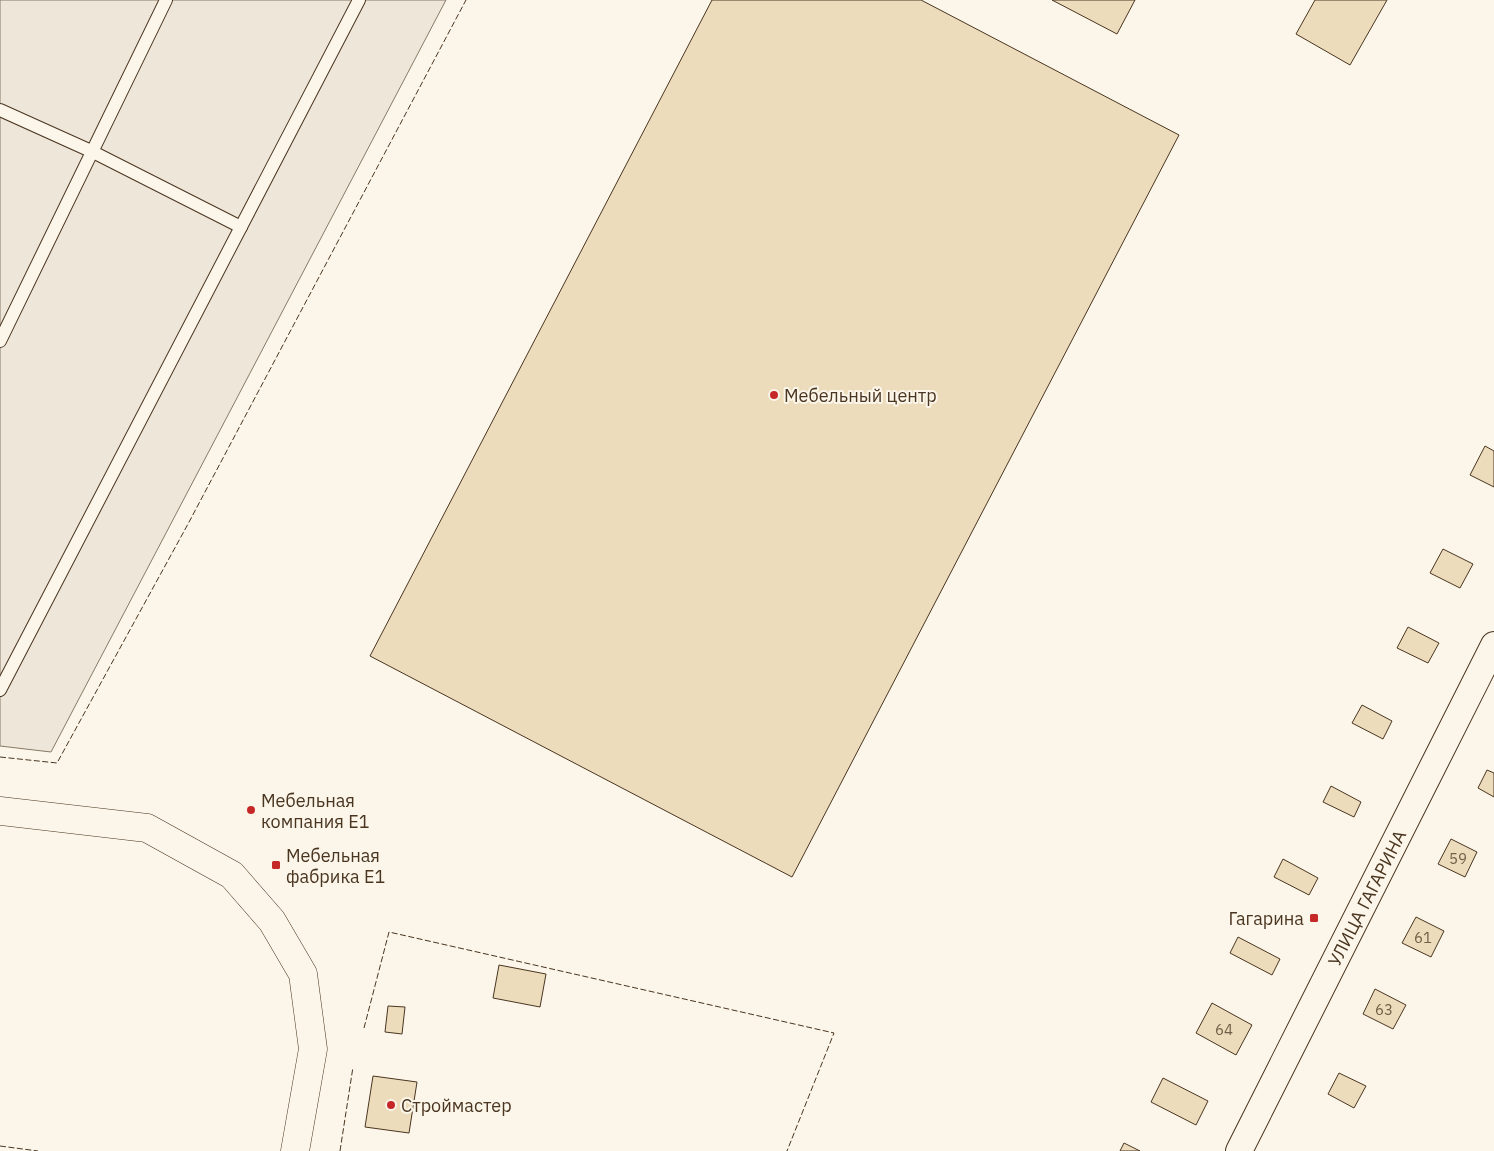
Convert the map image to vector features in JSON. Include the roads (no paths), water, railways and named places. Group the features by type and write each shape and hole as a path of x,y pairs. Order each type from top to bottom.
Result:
{"street":[{"name":"УЛИЦА ГАГАРИНА","path":"1239,1151 1494,645"},
{"path":"0,811 147,828 232,875 272,921 303,974 314,1049 295,1151"}],"lane":[{"path":"0,341 90,151 166,0"},
{"path":"0,690 360,0"},
{"path":"0,110 90,151 241,227"}],"place":[{"name":"Мебельный центр","path":"774,395"},
{"name":"Мебельная компания Е1","path":"251,810"},
{"name":"Мебельная фабрика Е1","path":"276,865"},
{"name":"Гагарина","path":"1314,918"},
{"name":"Строймастер","path":"391,1105"}]}
